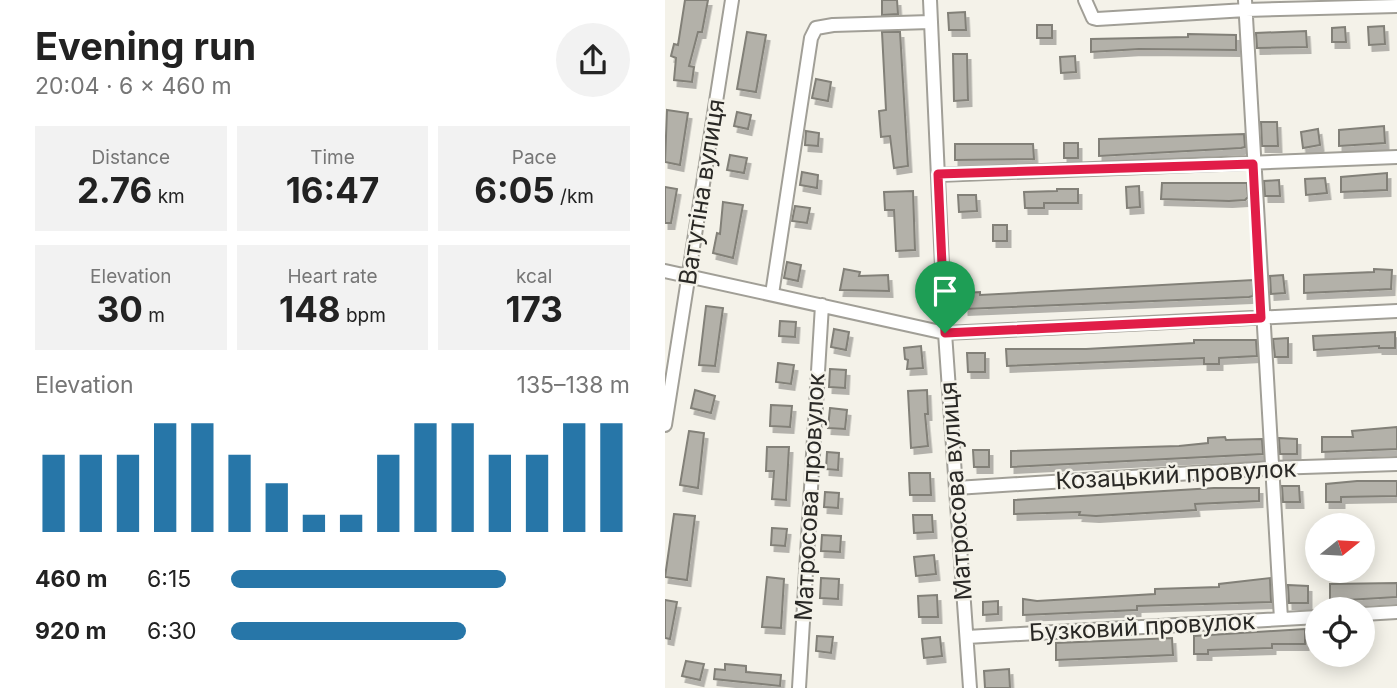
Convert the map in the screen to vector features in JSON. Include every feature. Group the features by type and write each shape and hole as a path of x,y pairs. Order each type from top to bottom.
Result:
{"street":[{"name":"Ватутіна вулиця","path":"665,425 732,0"},
{"name":"Матросова вулиця","path":"930,0 945,333 970,688"},
{"path":"1084,0 1087,10 1097,19 1246,5 1397,6"},
{"path":"1246,5 1261,318 1281,619"},
{"path":"772,294 811,38 816,28 930,22"},
{"path":"938,174 1397,157"},
{"path":"665,271 945,333 1397,311"},
{"name":"Матросова провулок","path":"799,688 822,305"},
{"name":"Козацький провулок","path":"956,488 1272,468 1397,464"},
{"path":"1375,613 1397,612"},
{"name":"Бузковий провулок","path":"967,637 1305,618"}],"building":[{"path":"685,0 708,0 702,32 698,32 689,66 694,67 692,82 674,80 676,58 671,56 674,44 678,45"},
{"path":"882,0 897,0 898,14 882,15"},
{"path":"965,12 966,30 949,30 948,13"},
{"path":"1037,25 1052,25 1052,38 1037,38"},
{"path":"1384,26 1385,44 1369,45 1368,27"},
{"path":"1345,27 1346,42 1332,42 1332,28"},
{"path":"1306,31 1307,47 1257,48 1256,33"},
{"path":"747,32 766,35 756,92 737,89"},
{"path":"882,32 900,32 908,166 894,168 890,136 881,137 879,111 886,110"},
{"path":"1188,34 1236,35 1236,50 1139,49 1091,52 1091,39 1188,37"},
{"path":"953,54 967,54 968,100 954,101"},
{"path":"1075,56 1076,72 1061,73 1060,57"},
{"path":"816,79 831,82 828,101 812,98"},
{"path":"667,110 688,113 680,165 665,162"},
{"path":"737,112 751,115 748,129 734,126"},
{"path":"1261,122 1277,122 1278,146 1262,146"},
{"path":"1384,126 1385,143 1339,146 1339,130"},
{"path":"1318,129 1320,145 1303,148 1301,132"},
{"path":"806,131 819,133 818,146 805,145"},
{"path":"1244,134 1245,147 1241,148 1099,156 1099,139"},
{"path":"1064,143 1078,143 1078,158 1064,158"},
{"path":"955,144 1033,144 1034,159 955,160"},
{"path":"730,155 747,158 744,173 727,170"},
{"path":"802,172 818,175 817,188 800,185"},
{"path":"1387,173 1387,190 1341,192 1341,177"},
{"path":"1325,178 1327,193 1306,195 1305,179"},
{"path":"1279,180 1280,196 1265,196 1264,181"},
{"path":"1162,183 1247,183 1248,197 1245,200 1229,201 1161,199"},
{"path":"1139,186 1140,207 1127,208 1126,187"},
{"path":"665,187 677,189 671,223 665,223"},
{"path":"1078,189 1078,203 1044,203 1044,208 1025,208 1024,192"},
{"path":"913,191 915,250 896,251 894,210 885,210 884,192"},
{"path":"958,195 976,195 977,211 959,212"},
{"path":"723,202 743,205 733,258 713,253 717,233 720,234"},
{"path":"795,206 810,208 807,223 792,221"},
{"path":"993,225 1007,225 1007,241 993,241"},
{"path":"787,262 801,265 798,281 784,278"},
{"path":"844,269 860,272 859,276 888,275 889,291 840,290"},
{"path":"1374,269 1392,270 1391,289 1304,293 1304,275 1374,272"},
{"path":"1283,275 1285,293 1271,294 1270,276"},
{"path":"1253,280 1253,296 1249,297 965,309 964,293 980,292 980,295"},
{"path":"706,306 723,308 715,366 699,365"},
{"path":"780,321 796,322 795,337 779,336"},
{"path":"834,329 849,332 846,350 831,347"},
{"path":"1395,332 1395,348 1379,346 1314,350 1313,336"},
{"path":"1288,338 1288,357 1275,357 1273,339"},
{"path":"1194,340 1256,340 1257,356 1219,358 1219,364 1204,364 1204,358 1007,366 1006,349 1086,349 1194,343"},
{"path":"921,346 923,368 907,369 908,360 905,359 904,348"},
{"path":"967,353 985,353 985,372 968,372"},
{"path":"778,363 794,365 791,384 776,382"},
{"path":"830,369 846,370 845,388 829,387"},
{"path":"695,390 715,396 711,413 691,408"},
{"path":"927,390 928,414 925,414 928,446 911,448 908,391"},
{"path":"771,405 792,406 790,427 770,426"},
{"path":"830,408 847,410 845,429 828,428"},
{"path":"1397,427 1397,449 1322,452 1322,437 1353,437 1352,431"},
{"path":"689,431 704,433 698,488 680,485"},
{"path":"1225,437 1226,440 1262,439 1263,454 1011,467 1011,451 1179,446 1208,443 1208,438"},
{"path":"1279,438 1297,439 1297,454 1280,454"},
{"path":"767,447 789,447 786,500 772,499 774,471 766,471"},
{"path":"973,450 989,450 989,467 974,467"},
{"path":"827,452 839,453 838,470 826,469"},
{"path":"909,473 930,473 931,495 910,495"},
{"path":"1397,481 1397,496 1341,497 1341,502 1326,502 1326,484"},
{"path":"1282,486 1299,486 1300,502 1283,502"},
{"path":"1214,488 1259,488 1259,501 1195,504 1196,510 1096,516 1079,515 1080,512 1014,514 1014,500"},
{"path":"825,492 839,493 838,508 824,507"},
{"path":"674,514 695,516 687,580 665,577"},
{"path":"913,515 932,515 933,532 914,533"},
{"path":"772,528 787,529 785,546 771,545"},
{"path":"822,535 841,536 840,552 821,551"},
{"path":"934,555 936,574 916,576 914,557"},
{"path":"767,577 784,579 781,628 762,627"},
{"path":"821,578 839,579 838,599 820,598"},
{"path":"1270,578 1271,602 1137,606 1137,610 1023,615 1023,599 1037,601 1155,594 1155,589 1219,587 1219,584"},
{"path":"1397,583 1397,597 1330,597 1330,584"},
{"path":"1288,585 1308,586 1305,603 1289,603"},
{"path":"937,595 938,617 919,617 918,596"},
{"path":"665,600 677,602 670,639 665,638"},
{"path":"998,601 998,614 983,615 983,602"},
{"path":"1305,629 1305,644 1272,644 1272,648 1208,650 1208,654 1194,654 1194,636"},
{"path":"817,636 833,637 831,653 816,651"},
{"path":"940,637 942,656 924,658 922,639"},
{"path":"1172,638 1173,655 1056,660 1056,643"},
{"path":"686,661 704,664 700,680 682,676"},
{"path":"725,664 746,666 746,672 781,675 780,686 714,679 715,669 725,670"},
{"path":"1009,669 1010,688 985,688 984,671"}],"route":[{"path":"1253,164 1261,318 945,333 938,174 1253,164"}]}
